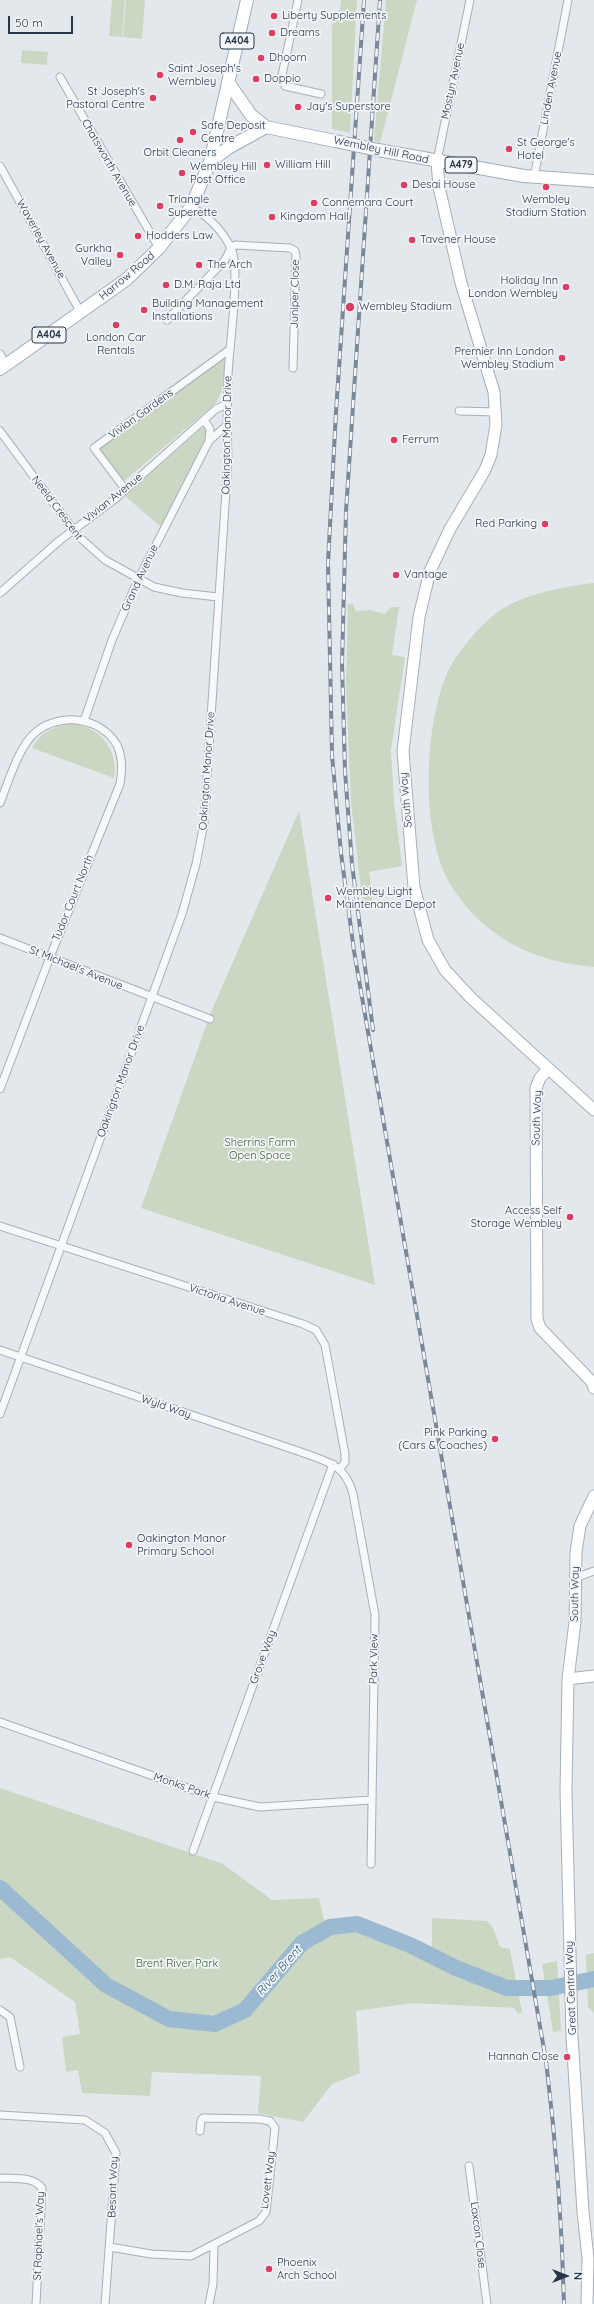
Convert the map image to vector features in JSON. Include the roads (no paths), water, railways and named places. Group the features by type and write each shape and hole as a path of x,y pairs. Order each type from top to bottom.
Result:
{"main road":[{"name":"A404","path":"228,82 247,0"},
{"name":"Harrow Road","path":"2,362 81,313 127,279 159,248 191,207 210,162 228,82"},
{"name":"Wembley Hill Road","path":"228,82 251,115 266,127 437,161 539,177"},
{"path":"210,162 228,148 266,127"},
{"name":"South Way","path":"437,161 439,187 461,283 491,381 496,412 495,439 485,470 438,551 426,586 414,649 403,751 406,803 418,905 428,940 436,957 456,983 548,1069 540,1078 536,1088 537,1319 540,1328 593,1384"},
{"name":"A479","path":"539,177 594,181"},
{"path":"548,1069 594,1110"},
{"name":"South Way","path":"569,1676 575,1622 576,1552 580,1526 594,1496"},
{"path":"569,1676 592,1676"},
{"name":"Great Central Way","path":"569,1676 566,1791 570,1953 583,2212 591,2257 587,2304"},
{"path":"583,2212 594,2222"}],"street":[{"path":"298,0 282,75 283,82 285,86 321,94"},
{"name":"Mostyn Avenue","path":"437,161 470,0"},
{"name":"Linden Avenue","path":"539,177 568,0"},
{"name":"Chatsworth Avenue","path":"60,77 159,248"},
{"name":"Waverley Avenue","path":"0,166 81,313"},
{"name":"Oakington Manor Drive","path":"0,1414 182,914 201,846 207,798 218,597 228,460 227,404 234,281 231,248 222,233 208,218 191,207"},
{"name":"Juniper Close","path":"231,248 235,245 290,248 295,251 293,368"},
{"path":"167,320 225,260 231,248"},
{"name":"Vivian Gardens","path":"125,489 94,448 229,350"},
{"name":"Vivian Avenue","path":"0,593 73,530 125,489 204,420 227,404"},
{"path":"458,411 496,412"},
{"path":"204,420 210,429 209,441"},
{"name":"Grand Avenue","path":"84,721 112,640 138,580 209,441 227,425"},
{"name":"Neeld Crescent","path":"0,431 73,530 83,542 104,560 138,580 166,590 218,597"},
{"path":"0,803 31,736 43,727 59,721 84,721"},
{"name":"Tudor Court North","path":"0,1089 50,957 120,784 122,768 116,745 99,728 84,721"},
{"name":"St Michael's Avenue","path":"0,938 151,998 210,1019"},
{"name":"Victoria Avenue","path":"0,1226 304,1324 316,1330 325,1345 345,1454 345,1462 340,1469"},
{"name":"Wyld Way","path":"0,1350 333,1464"},
{"name":"Park View","path":"333,1464 340,1469 349,1482 353,1494 374,1607 371,1864"},
{"name":"Grove Way","path":"193,1851 333,1464"},
{"path":"575,1578 594,1571"},
{"name":"Monks Park","path":"0,1722 212,1797 260,1807 372,1800"},
{"path":"0,2010 10,2017 20,2067"},
{"name":"Besant Way","path":"0,2115 85,2120 105,2133 116,2153 105,2304"},
{"name":"Lovett Way","path":"110,2247 151,2254 191,2256 259,2221 266,2212 275,2128 270,2121 259,2119 201,2119 200,2131"},
{"name":"Laxcon Close","path":"469,2166 487,2304"},
{"name":"St Raphael's Way","path":"0,2178 32,2180 38,2182 42,2188 36,2304"},
{"path":"209,2304 213,2284 214,2245"}],"waterway":[{"name":"River Brent","path":"0,1888 106,1985 169,2019 215,2024 245,2010 302,1943 330,1927 357,1924 410,1945 456,1968 507,1988 551,1988 594,1979"}],"railway":[{"path":"364,0 336,412 328,563 332,755 341,853 354,951 546,2061 558,2182 564,2304"},
{"path":"373,1030 352,864 345,771 342,664 346,511 380,0"}],"place":[{"name":"Liberty Supplements","path":"274,16"},
{"name":"Dreams","path":"272,33"},
{"name":"Dhoom","path":"261,58"},
{"name":"Saint Joseph's Wembley","path":"160,75"},
{"name":"Doppio","path":"256,79"},
{"name":"St Joseph's Pastoral Centre","path":"153,98"},
{"name":"Jay's Superstore","path":"298,107"},
{"name":"Safe Deposit Centre","path":"193,132"},
{"name":"Orbit Cleaners","path":"180,140"},
{"name":"St George's Hotel","path":"509,149"},
{"name":"William Hill","path":"267,165"},
{"name":"Wembley Hill Post Office","path":"182,173"},
{"name":"Desai House","path":"404,185"},
{"name":"Wembley Stadium Station","path":"546,187"},
{"name":"Connemara Court","path":"314,203"},
{"name":"Triangle Superette","path":"160,206"},
{"name":"Kingdom Hall","path":"272,217"},
{"name":"Hodders Law","path":"138,236"},
{"name":"Tavener House","path":"412,240"},
{"name":"Gurkha Valley","path":"120,255"},
{"name":"The Arch","path":"199,265"},
{"name":"D.M. Raja Ltd","path":"166,285"},
{"name":"Holiday Inn London Wembley","path":"566,287"},
{"name":"Wembley Stadium","path":"350,307"},
{"name":"Building Management Installations","path":"144,310"},
{"name":"London Car Rentals","path":"116,325"},
{"name":"Premier Inn London Wembley Stadium","path":"562,358"},
{"name":"Ferrum","path":"394,440"},
{"name":"Red Parking","path":"545,524"},
{"name":"Vantage","path":"396,575"},
{"name":"Wembley Light Maintenance Depot","path":"328,898"},
{"name":"Access Self Storage Wembley","path":"570,1217"},
{"name":"Pink Parking (Cars & Coaches)","path":"495,1439"},
{"name":"Oakington Manor Primary School","path":"129,1545"},
{"name":"Hannah Close","path":"567,2057"},
{"name":"Phoenix Arch School","path":"269,2269"}],"park label":[{"name":"Sherrins Farm Open Space","path":"260,1149"},
{"name":"Brent River Park","path":"177,1964"}]}
